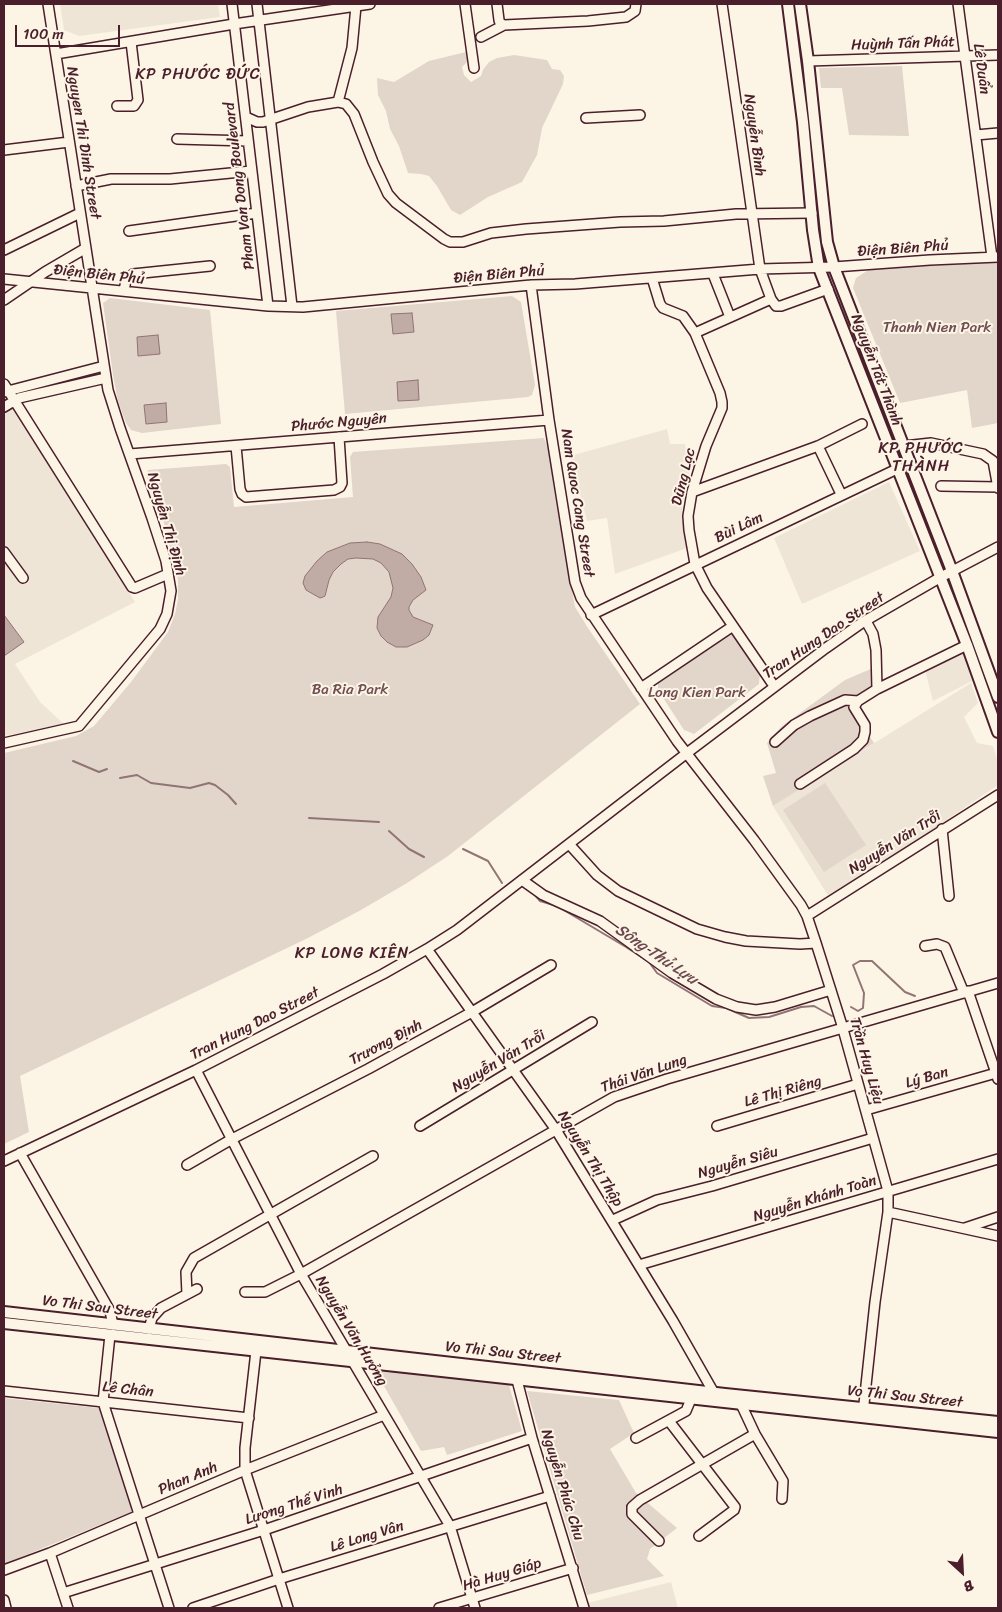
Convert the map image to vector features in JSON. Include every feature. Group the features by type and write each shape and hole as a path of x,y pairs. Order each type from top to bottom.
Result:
{"main road":[{"name":"Nguyễn Tất Thành","path":"788,4 819,268 899,468 967,645 998,732"},
{"name":"Nguyễn Tất Thành","path":"800,4 808,61 827,242 834,267 952,571 998,697"},
{"name":"Vo Thi Sau Street","path":"4,1312 348,1352 691,1399 731,1400 998,1422"},
{"name":"Vo Thi Sau Street","path":"4,1323 354,1362 714,1392 731,1400 863,1412 998,1432"}],"street":[{"name":"Nguyen Thi Dinh Street","path":"48,4 92,287"},
{"name":"Pham Van Dong Boulevard","path":"232,4 268,306"},
{"path":"257,4 292,306"},
{"path":"56,54 259,20 370,4"},
{"path":"464,4 474,68"},
{"path":"496,4 500,23 504,25"},
{"path":"481,38 504,25 588,21 626,16 636,11 636,4"},
{"name":"Nguyễn Bình","path":"722,4 760,269 771,299"},
{"name":"Lê Duẩn","path":"958,4 988,227 995,257"},
{"path":"338,102 352,48 356,6"},
{"path":"117,106 134,106 138,100 131,42"},
{"name":"Huỳnh Tấn Phát","path":"808,61 998,55"},
{"path":"246,117 257,122 270,120 308,107 338,102 346,104 354,114 388,194 450,242 463,242 501,232 526,229 752,213 812,212"},
{"path":"586,118 640,115"},
{"path":"976,135 998,133"},
{"path":"177,139 248,141"},
{"path":"4,150 69,142"},
{"path":"76,186 111,179 170,180 252,171"},
{"path":"4,250 80,213"},
{"path":"129,231 257,213"},
{"path":"988,227 998,222"},
{"path":"4,300 45,272 86,248"},
{"name":"Điện Biên Phủ","path":"4,279 268,306 304,307 531,285 714,274 760,269 819,268 995,257"},
{"path":"124,291 126,280 133,274 210,266"},
{"path":"714,274 730,317"},
{"name":"Dũng Lạc","path":"652,278 663,308 683,316 696,333 722,402 692,492 688,516 695,564 707,588 774,686"},
{"name":"Nam Quoc Cang Street","path":"531,285 549,420 575,582 580,598 687,753"},
{"name":"Nguyễn Thị Định","path":"4,743 79,726 160,629 167,614 171,591 168,574 155,526 108,390 92,287"},
{"path":"696,333 771,299 776,306 781,306 828,288"},
{"path":"104,366 5,389 14,400 132,587 135,588 168,574"},
{"path":"4,407 14,400 106,378"},
{"name":"Phước Nguyên","path":"130,454 549,420"},
{"path":"692,492 818,446 862,424"},
{"path":"236,446 240,488 242,494 246,497 334,490 340,488 342,483 339,437"},
{"path":"904,446 931,443 982,454 993,461 998,488 941,486"},
{"path":"818,446 841,494"},
{"name":"Bùi Lâm","path":"591,615 841,494 899,468"},
{"name":"Tran Hung Dao Street","path":"4,1160 196,1070 383,974 427,949 457,930 774,686 866,621 941,577 998,547"},
{"path":"4,552 23,578"},
{"path":"866,621 873,634 876,650 877,689"},
{"path":"641,688 733,626"},
{"path":"800,784 854,749 863,740 866,732 865,725 854,706 858,701 877,689 967,645"},
{"path":"775,742 794,725 810,716 845,700 858,701"},
{"name":"Trần Huy Liệu","path":"687,753 754,840 807,916 831,990 888,1191 888,1212 863,1412"},
{"name":"Nguyễn Văn Trỗi","path":"807,916 998,795"},
{"path":"942,830 949,896"},
{"path":"569,844 597,875 618,891 697,929 746,941 816,943"},
{"path":"522,880 543,895 600,921 672,972 716,999 730,1004 756,1010 776,1007 831,990"},
{"path":"925,946 937,944 945,947 966,992 997,1076"},
{"name":"Nguyễn Thị Thập","path":"427,949 556,1130 613,1220 714,1392"},
{"name":"Trương Định","path":"188,1165 232,1139 368,1069 472,1012 551,965"},
{"name":"Thái Văn Lung","path":"245,1292 265,1292 301,1274 599,1104 627,1092 998,983"},
{"name":"Nguyễn Văn Trỗi","path":"420,1126 592,1022"},
{"name":"Nguyễn Văn Hưởng","path":"196,1070 301,1274 450,1526 475,1608"},
{"name":"Lý Ban","path":"866,1110 997,1076"},
{"name":"Lê Thị Riêng","path":"717,1126 858,1084"},
{"name":"Nguyễn Siêu","path":"613,1220 657,1200 712,1186 873,1138"},
{"path":"20,1153 110,1311 114,1325"},
{"path":"187,1294 186,1272 194,1258 373,1156"},
{"name":"Nguyễn Khánh Toàn","path":"639,1265 998,1160"},
{"path":"888,1212 998,1236"},
{"path":"963,1228 998,1217"},
{"path":"149,1329 152,1318 161,1308 197,1290"},
{"path":"110,1335 103,1402 169,1608"},
{"path":"256,1351 245,1448 245,1470 288,1608"},
{"name":"Nguyễn Phúc Chu","path":"517,1375 532,1438 584,1608"},
{"name":"Lê Chân","path":"4,1390 249,1418"},
{"path":"636,1438 686,1412 691,1399"},
{"path":"731,1400 755,1434 783,1482 782,1498"},
{"name":"Phan Anh","path":"4,1570 50,1553 245,1470 384,1414"},
{"path":"669,1420 735,1507 734,1510 699,1536"},
{"path":"659,1540 632,1514 632,1507 640,1500 755,1434"},
{"name":"Lương Thế Vinh","path":"63,1593 264,1530 532,1438"},
{"name":"Lê Long Vân","path":"193,1608 279,1579 550,1496"},
{"path":"50,1553 68,1608"},
{"name":"Hà Huy Giáp","path":"439,1608 573,1568"},
{"path":"4,1600 6,1608"}],"shaded area":[{"path":"60,4 218,4 220,17 79,36 64,30"},
{"path":"412,313 414,332 393,334 391,314"},
{"path":"158,335 160,354 138,356 137,337"},
{"path":"418,380 419,400 398,401 397,382"},
{"path":"4,389 135,602 15,664 40,702 64,724 4,736"},
{"path":"166,403 167,422 146,424 144,405"},
{"path":"667,429 670,444 685,444 690,479 682,504 687,548 615,574 607,518 587,521 570,456"},
{"path":"889,482 920,551 802,604 774,538"},
{"path":"367,542 380,544 402,554 421,577 426,590 413,600 409,610 413,617 433,625 429,635 423,640 407,647 396,647 381,636 377,628 378,617 391,597 393,588 389,572 381,563 373,559 348,559 341,564 333,572 323,597 320,598 306,590 303,583 305,576 327,552 350,543"},
{"path":"4,615 24,642 4,656"},
{"path":"962,652 972,681 933,701 925,670"},
{"path":"971,683 978,703 964,717 977,743 993,746 998,762 998,785 830,899 773,806"},
{"path":"671,1582 678,1608 589,1608 587,1603"}],"green space":[{"path":"466,52 471,58 462,67 464,75 471,82 481,76 489,62 497,58 514,55 547,60 552,69 560,70 564,76 563,84 542,128 537,155 522,182 488,197 460,215 451,210 429,176 408,173 399,146 390,129 386,111 378,95 377,78 394,82 429,61"},
{"path":"902,66 909,136 849,135 842,88 821,88 819,68"},
{"name":"Thanh Nien Park","path":"998,262 998,423 972,428 967,390 900,403 853,288 856,278 870,269"},
{"path":"512,296 521,302 535,385 532,395 528,397 345,414 336,311"},
{"path":"110,298 210,310 221,424 142,433 131,430 126,423 118,401 113,375 103,303"},
{"name":"Ba Ria Park","path":"544,438 549,450 555,496 575,607 640,704 448,856 407,883 308,938 20,1076 29,1132 4,1144 4,753 76,736 94,726 131,682 168,632 178,600 178,580 164,523 146,475 148,470 226,464 230,467 234,507 353,497 350,457 353,452"},
{"name":"Long Kien Park","path":"732,632 760,672 759,684 694,734 684,730 658,690 658,683"},
{"path":"873,668 874,688 847,702 874,743 773,806 763,776 776,773 767,743 781,727 845,680"},
{"path":"825,783 866,845 824,872 783,810"},
{"path":"372,1365 509,1385 522,1431 447,1455 444,1447 421,1451"},
{"path":"527,1391 619,1400 634,1433 610,1449 636,1493 677,1528 650,1549 647,1559 664,1576 587,1595"},
{"path":"4,1398 99,1408 103,1413 132,1507 131,1512 4,1564"}],"waterway":[{"name":"Sông Thủ Lựu","path":"73,761 99,772 107,769"},
{"name":"Sông Thủ Lựu","path":"120,778 137,775 151,783 190,788 209,783 215,785 228,795 236,804"},
{"name":"Sông Thủ Lựu","path":"309,818 379,822"},
{"name":"Sông Thủ Lựu","path":"389,831 409,849 424,857"},
{"name":"Sông Thủ Lựu","path":"463,849 488,861 502,883"},
{"name":"Sông Thủ Lựu","path":"535,895 540,901 557,906 626,947 649,962 657,973 712,1006 726,1008 749,1018 769,1017 801,1007 814,1006 832,1016"},
{"name":"Sông Thủ Lựu","path":"851,1007 858,1011 863,1008 864,993 853,965 860,961 872,961 905,992 915,996"}],"district":[{"name":"KP PHƯỚC ĐỨC","path":"198,75"},
{"name":"KP PHƯỚC THÀNH","path":"921,458"},
{"name":"KP LONG KIÊN","path":"352,954"}]}
